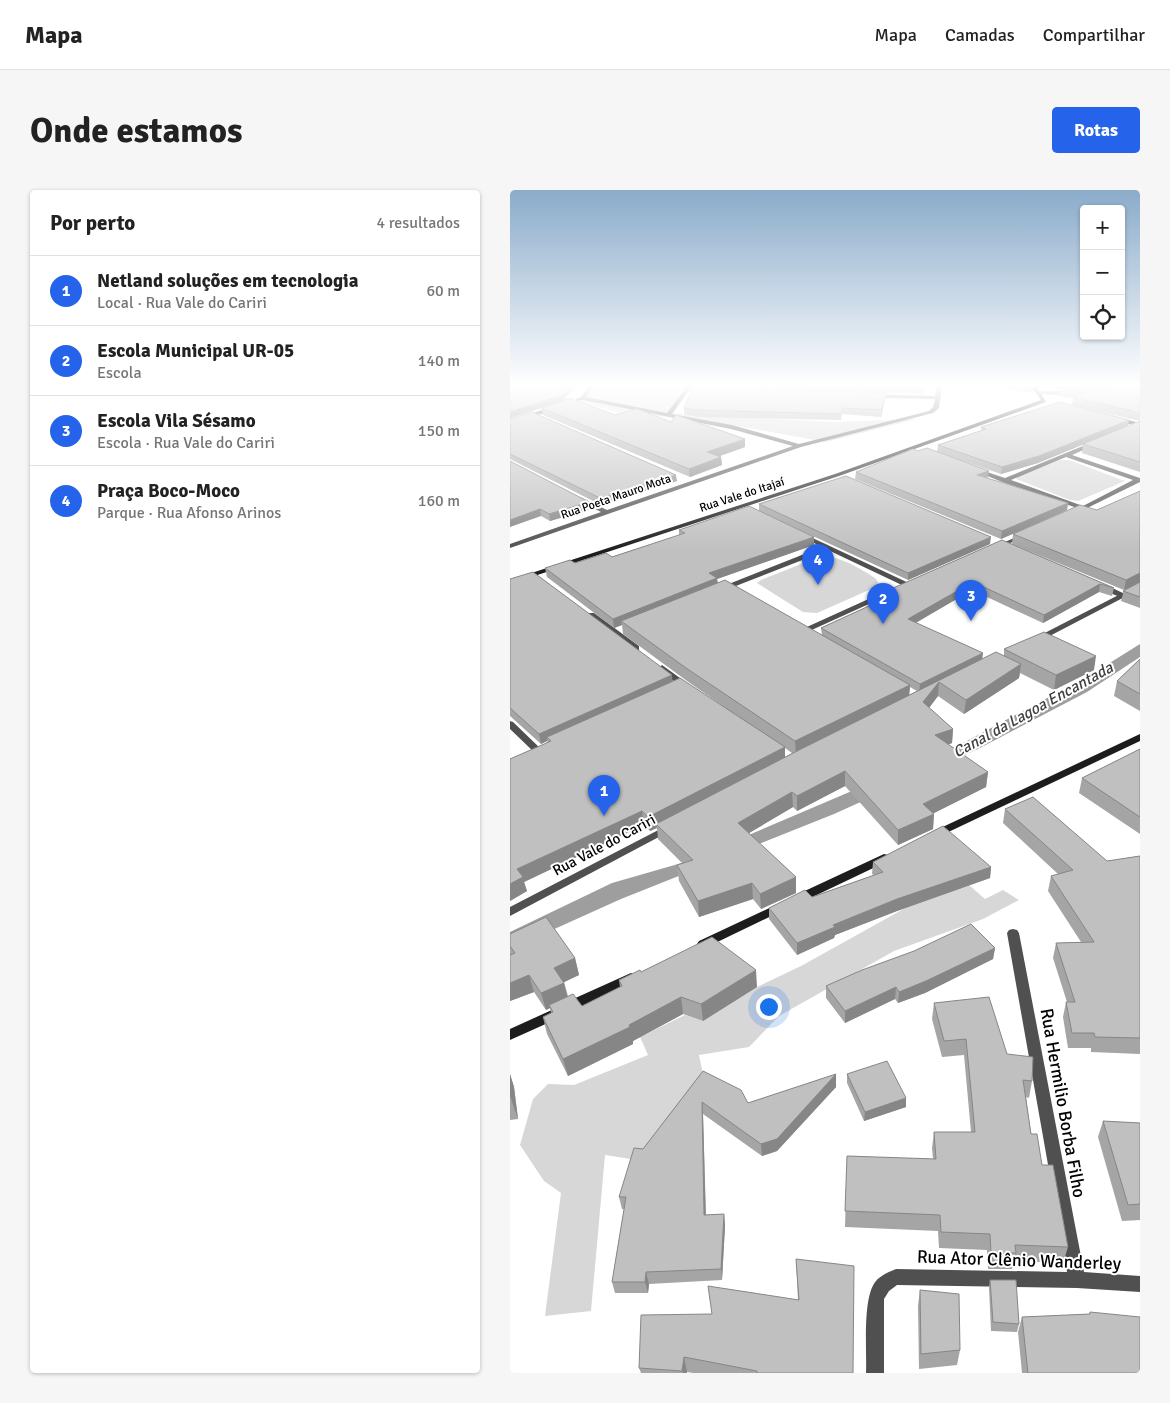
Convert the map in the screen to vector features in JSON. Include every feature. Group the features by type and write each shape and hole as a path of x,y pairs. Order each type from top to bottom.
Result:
{"main road":[{"name":"Rua Vale do Itajaí","path":"510,582 537,577 742,507 840,477 939,440"},
{"path":"924,839 1140,737"},
{"path":"690,950 897,852"},
{"path":"510,1035 645,971"}],"street":[{"path":"779,440 799,446"},
{"name":"Rua Poeta Mauro Mota","path":"510,546 819,440"},
{"path":"1004,480 1102,440"},
{"path":"917,448 925,451"},
{"path":"1066,455 1139,480"},
{"path":"966,466 1084,508"},
{"path":"683,479 692,483"},
{"path":"1066,516 1139,480"},
{"path":"571,494 606,512"},
{"path":"742,507 750,511"},
{"path":"794,531 909,584"},
{"path":"985,552 1029,532"},
{"path":"510,538 519,543"},
{"path":"994,541 1011,548"},
{"path":"707,594 829,547"},
{"path":"900,588 918,581"},
{"path":"1097,584 1123,595"},
{"path":"1026,645 1140,586"},
{"path":"726,587 734,592"},
{"path":"802,631 891,592"},
{"path":"586,611 649,658 679,687 699,696"},
{"path":"793,626 810,636"},
{"path":"615,632 624,628"},
{"path":"510,724 538,750"},
{"name":"Rua Vale do Cariri","path":"510,912 674,825"},
{"name":"Rua Hermilio Borba Filho","path":"1013,932 1077,1280"},
{"name":"Rua Ator Clênio Wanderley","path":"875,1373 876,1299 878,1291 884,1284 896,1277 1077,1280 1140,1284"}],"shaded area":[{"path":"1060,460 1069,460 1125,481 1078,501 1070,500 1016,479"},
{"path":"819,557 833,558 855,566 875,578 878,586 817,613 803,612 757,583 761,580"},
{"path":"969,885 985,899 1003,890 1019,900 983,919 894,951 779,1016 749,1047 699,1055 705,1084 637,1160 605,1155 591,1311 545,1316 561,1193 544,1181 520,1145 533,1099 548,1084 574,1085 648,1055 640,1037 685,1015 703,1021 757,987 801,966 909,906"}],"water":[{"name":"Canal da Lagoa Encantada","path":"1140,644 1140,657 1087,692 976,750 834,814 621,899 510,949 510,932 612,883 685,862 965,742 1092,674"}],"building":[{"path":"510,440 596,440 676,475 600,498 510,454"},
{"path":"620,440 741,440 707,452 721,457 689,469"},
{"path":"952,440 1078,440 1039,456 1002,467 938,445"},
{"path":"1092,440 1140,440 1140,462 1083,444"},
{"path":"927,448 989,471 977,475 1068,503 1002,531 856,472 913,449 918,451"},
{"path":"510,461 589,502 549,514 540,509 510,520"},
{"path":"846,476 991,537 908,573 759,504"},
{"path":"1140,491 1140,573 1126,580 1013,534 1080,505 1097,510"},
{"path":"749,506 814,537 709,573 717,578 613,619 545,568 570,560 575,563 606,553 612,557 685,533 679,530"},
{"path":"1002,540 1114,588 1100,584 1044,615 973,582 908,619 983,653 920,684 821,628 882,600 875,596"},
{"path":"533,572 672,675 539,734 510,708 510,579"},
{"path":"725,580 910,685 795,741 686,668 621,621"},
{"path":"1140,582 1140,597 1123,591"},
{"path":"1044,632 1096,656 1056,675 1004,649"},
{"path":"996,652 1021,664 966,700 939,682 923,702 953,729 935,735 988,772 923,804 934,814 898,830 845,771 797,796 792,792 738,823 796,877 760,894 752,883 698,901 677,865 693,860 656,824"},
{"path":"1140,659 1140,694 1117,681"},
{"path":"680,678 785,747 648,817 642,811 517,869 523,877 510,884 510,759 551,741 547,737"},
{"path":"1140,749 1140,817 1082,778"},
{"path":"1033,797 1107,861 1140,856 1140,1038 1095,1037 1094,1033 1072,1033 1066,1002 1075,1002 1056,943 1094,942 1051,876 1073,870 1005,809"},
{"path":"943,826 991,867 897,899 833,925 835,927 797,943 769,908 805,890 812,897 883,872 873,862"},
{"path":"546,917 575,958 554,968 564,983 541,993 529,975 510,983 510,955 515,953 510,946 510,934"},
{"path":"971,924 995,948 926,981 899,992 896,987 845,1011 826,986 862,970 914,951"},
{"path":"712,937 756,970 701,1004 681,997 629,1025 630,1027 563,1059 543,1017 553,1012 549,1005 573,994 582,1006 622,986 619,980 640,970 641,972"},
{"path":"989,997 1007,1054 1033,1057 1032,1081 1023,1080 1031,1134 1037,1134 1042,1165 1053,1165 1068,1247 1015,1245 1016,1253 991,1253 990,1234 941,1232 940,1215 845,1211 847,1156 936,1159 934,1132 975,1132 966,1039 944,1041 934,1003"},
{"path":"887,1061 906,1098 865,1112 847,1074"},
{"path":"703,1071 741,1090 748,1103 836,1074 777,1139 761,1144 702,1102 704,1215 724,1214 721,1269 646,1272 645,1282 612,1282 626,1197 619,1197 634,1148 643,1149"},
{"path":"1103,1121 1140,1123 1140,1204 1128,1205"},
{"path":"796,1259 854,1266 853,1373 757,1373 757,1371 684,1357 682,1371 639,1368 641,1315 712,1314 708,1286 799,1300"},
{"path":"990,1280 1016,1280 1019,1324 993,1322"},
{"path":"920,1290 959,1294 960,1350 921,1354"},
{"path":"1090,1312 1140,1317 1140,1373 1028,1373 1022,1317 1090,1314"}],"place":[{"name":"Praça Boco-Moco","path":"818,585"},
{"name":"Escola Vila Sésamo","path":"971,621"},
{"name":"Escola Municipal UR-05","path":"883,624"},
{"name":"Netland soluções em tecnologia","path":"604,816"}]}
